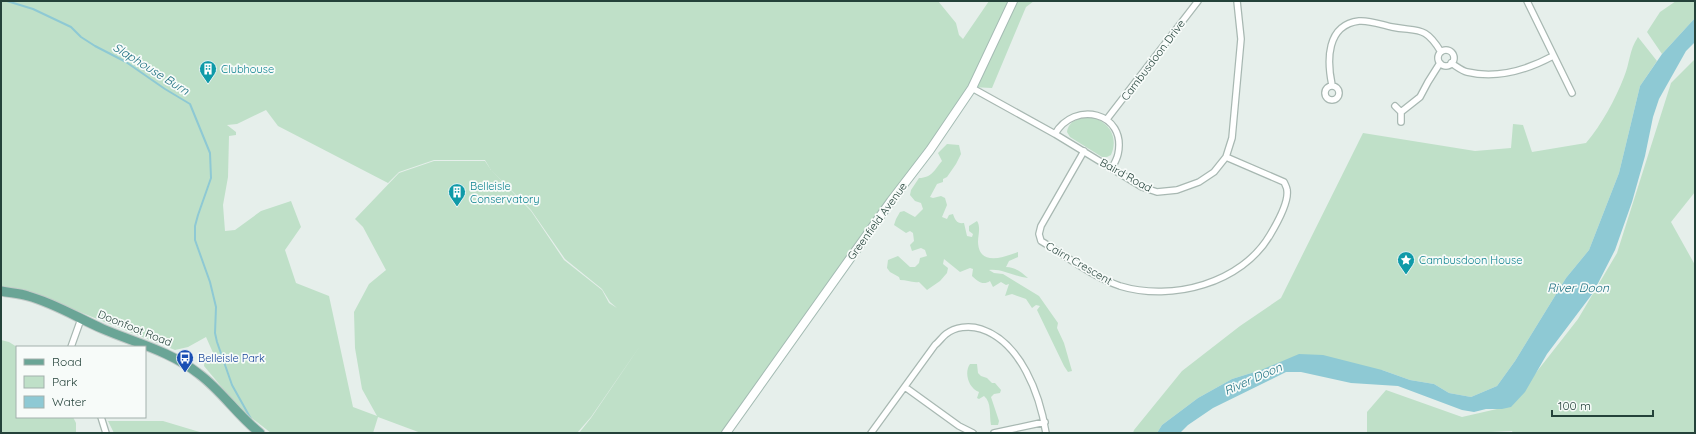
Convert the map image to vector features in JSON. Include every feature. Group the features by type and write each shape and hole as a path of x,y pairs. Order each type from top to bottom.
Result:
{"main road":[{"name":"Doonfoot Road","path":"1,291 28,296 65,310 81,319 153,347 186,364 201,375 224,396 259,432"}],"street":[{"name":"Greenfield Avenue","path":"729,432 887,207 930,150 972,88 1013,1"},
{"name":"Cambusdoon Drive","path":"1107,119 1198,1"},
{"name":"Baird Road","path":"972,88 1056,134 1142,187 1157,192 1177,190 1199,182 1214,172 1226,157 1232,138 1240,39 1237,1"},
{"path":"1527,1 1572,93"},
{"path":"1332,86 1328,60 1329,49 1339,32 1348,24 1359,21 1371,22 1398,28 1423,31 1430,36 1441,52"},
{"path":"1440,63 1438,57 1441,52 1446,50 1452,53 1453,57 1451,63"},
{"path":"1440,63 1447,65 1451,63 1466,72 1501,74 1521,71 1554,56"},
{"path":"1401,112 1420,97 1440,63"},
{"path":"1395,106 1401,112 1401,122"},
{"path":"1056,134 1066,120 1079,115 1090,114 1107,119 1117,134 1119,144 1118,155 1112,168"},
{"name":"Cairn Crescent","path":"1084,151 1042,226 1039,234 1041,241 1102,279 1121,286 1159,291 1174,291 1201,286 1220,279 1246,262 1263,247 1275,226 1287,200 1287,190 1284,182 1226,157"},
{"path":"71,346 81,319"},
{"path":"872,433 935,345 946,334 960,328 975,327 990,332 1005,344 1021,363 1034,389 1045,422 1046,433"},
{"path":"905,387 959,426 973,433"},
{"path":"101,418 106,433"},
{"path":"994,433 1045,422"}],"green space":[{"path":"1,1 938,1 956,23 959,35 963,39 989,1 1034,1 1026,7 992,88 971,87 726,433 579,433 591,418 640,346 591,417 577,433 421,433 378,417 373,433 271,433 240,409 204,366 205,358 214,355 206,337 188,347 175,350 27,291 1,287","holes":["266,110 278,126 388,183 399,172 434,160 485,160 491,170 485,161 434,161 399,173 355,219 363,227 386,270 369,284 354,312 355,348 362,389 377,416 353,407 329,296 296,283 285,250 301,227 291,201 261,211 235,230 225,231 223,205 228,177 229,136 236,135 236,132 227,125 237,124","491,170 531,210 565,259 602,289 610,302 617,308 609,303 602,290 564,260 531,211"]},
{"path":"1676,1 1695,1 1695,18 1662,54 1647,32 1660,12"},
{"path":"1638,37 1657,61 1640,86 1619,173 1589,250 1566,278 1515,361 1497,386 1471,397 1449,393 1434,384 1410,380 1382,370 1261,370 1232,379 1198,398 1162,425 1157,433 1133,433 1182,371 1240,326 1281,298 1363,133 1475,151 1511,148 1513,124 1523,125 1532,152 1586,143 1603,120 1617,94 1626,72 1633,47"},
{"path":"1695,59 1695,192 1671,222 1695,265 1695,433 1513,433 1512,431 1470,433 1367,433 1367,412 1386,390 1462,417 1510,406 1578,319 1617,253 1671,83"},
{"path":"1090,117 1102,122 1111,131 1114,142 1111,155 1107,157 1102,157 1070,137 1067,132 1072,122 1075,120"},
{"path":"947,144 959,145 961,154 947,177 943,179 943,182 937,184 930,197 933,198 941,196 945,198 947,205 942,217 947,219 949,215 953,214 957,221 964,223 967,236 972,237 973,234 969,231 969,226 977,221 979,228 979,250 983,255 987,257 999,258 1018,252 1018,257 1009,261 1006,267 1015,269 1028,278 998,270 989,270 994,273 1003,274 1039,296 1058,323 1057,328 1064,343 1072,371 1068,372 1064,366 1037,310 1040,306 1036,305 1032,308 1026,299 1012,294 1005,296 1009,284 1006,285 1001,282 993,287 990,281 985,283 980,282 972,276 973,269 970,268 960,272 944,259 943,264 948,268 947,273 940,281 927,290 919,282 900,280 899,277 890,272 887,268 888,260 898,256 910,267 915,267 919,263 920,258 927,256 925,250 921,248 912,251 910,245 914,241 913,233 910,231 906,233 894,225 900,212 904,211 915,217 923,209 921,203 915,201 910,195 911,190 919,178 930,175 935,170 942,161 938,153"},
{"path":"1,340 9,342 16,346 16,418 74,418 76,423 76,433 1,433"},
{"path":"970,364 977,364 978,373 992,383 995,383 1001,390 1000,393 994,394 991,397 999,421 998,425 991,425 990,409 987,399 984,396 979,399 977,398 979,392 972,387 968,380 967,371"},
{"path":"108,421 163,421 203,433 114,433"}],"water":[{"name":"River Doon","path":"1695,18 1695,42 1686,51 1659,99 1653,117 1645,156 1632,202 1615,250 1593,293 1547,354 1525,392 1511,407 1502,409 1486,409 1474,412 1462,410 1398,386 1351,383 1301,372 1286,372 1213,408 1188,425 1180,433 1157,433 1162,425 1198,398 1232,379 1261,370 1299,354 1323,355 1382,370 1410,380 1434,384 1449,393 1471,397 1497,386 1515,361 1566,278 1589,250 1619,173 1640,86 1662,54"}],"waterway":[{"name":"Slaphouse Burn","path":"7,1 33,9 71,27 81,37 126,62 190,104 210,153 211,178 195,226 195,240 210,282 216,307 215,333 217,342 232,385 251,419"}],"place":[{"name":"Clubhouse","path":"208,84"},
{"name":"Belleisle Conservatory","path":"457,207"},
{"name":"Cambusdoon House","path":"1406,275"},
{"name":"Belleisle Park","path":"185,373"}]}
